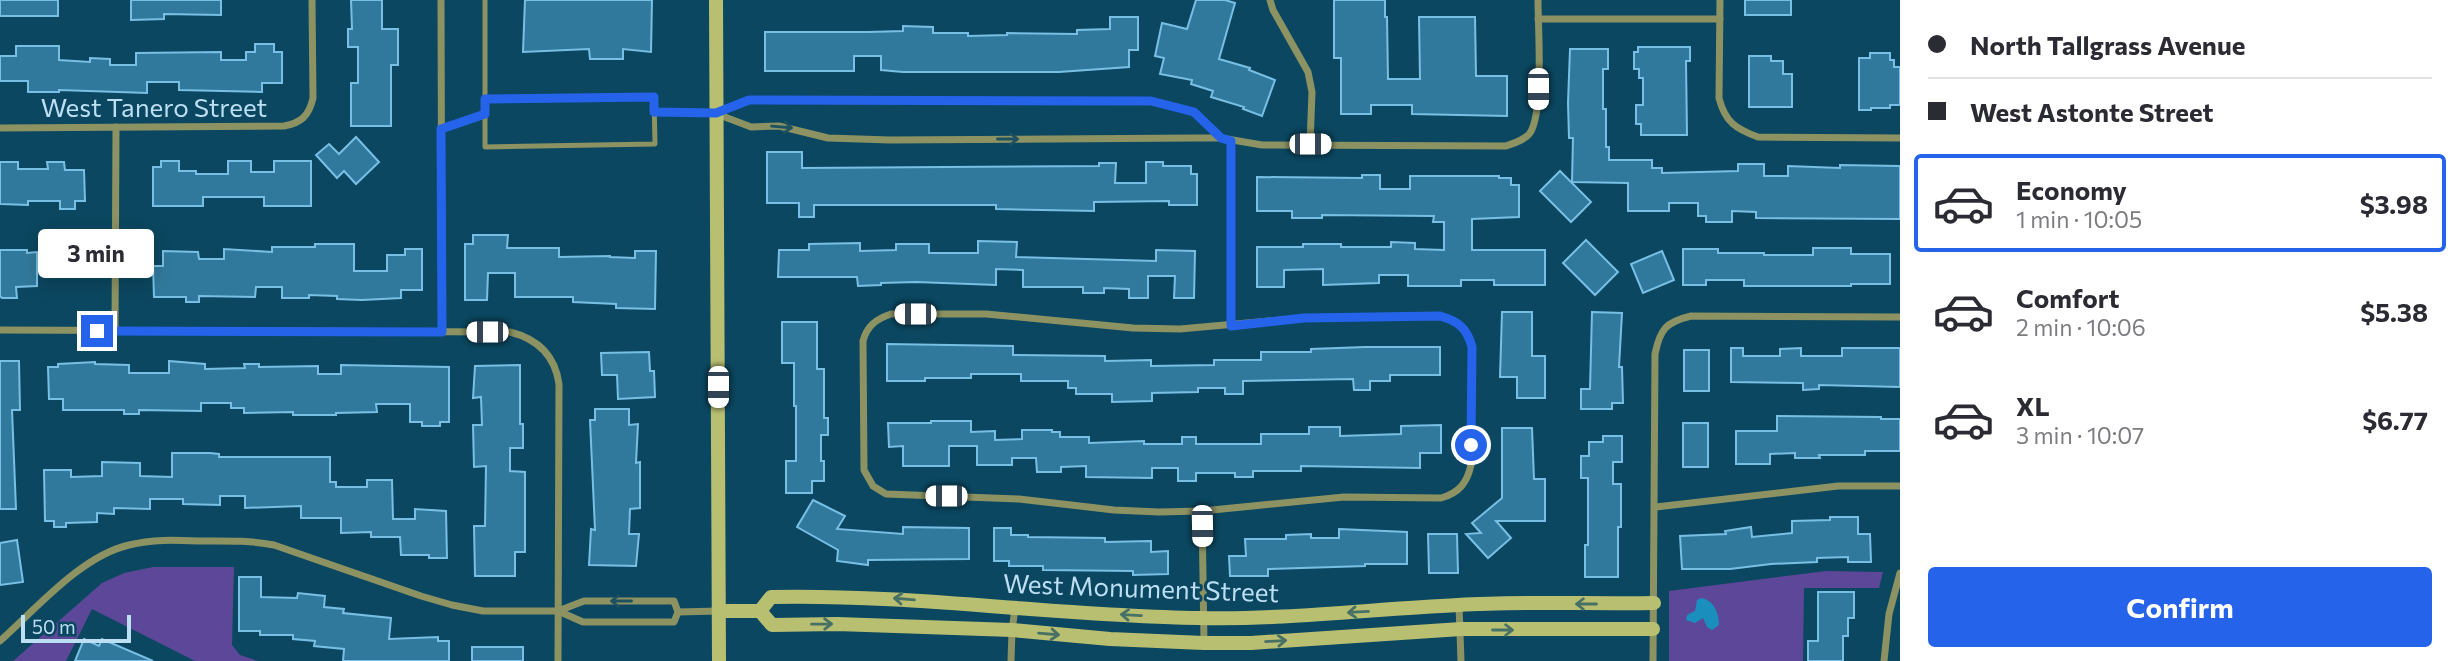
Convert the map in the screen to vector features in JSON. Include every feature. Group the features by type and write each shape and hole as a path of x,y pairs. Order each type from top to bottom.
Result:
{"street":[{"name":"West Tanero Street","path":"0,128 284,126 298,123 311,108 313,98 312,0"},
{"path":"441,0 442,332"},
{"path":"716,0 719,661"},
{"path":"1270,0 1308,72 1312,92 1310,144"},
{"path":"716,113 751,127 779,126 828,138 1221,138 1262,145 1506,145 1520,141 1530,133 1538,113 1538,0"},
{"path":"1720,0 1719,98 1723,112 1731,124 1758,137 1900,138"},
{"path":"1538,19 1720,19"},
{"path":"716,113 749,100 1151,101 1194,112 1221,138"},
{"path":"115,331 116,127"},
{"path":"1231,141 1231,326"},
{"path":"891,314 986,314 1133,328 1231,326 1304,318 1440,316 1452,319 1462,326 1472,347 1471,465 1462,487 1441,498 1345,497 1202,511 1114,510 1019,499 893,496 879,491 867,477 863,463 863,341 874,322 891,314"},
{"path":"1653,661 1656,354 1658,339 1664,328 1676,320 1691,316 1900,317"},
{"path":"0,330 510,332 524,336 546,350 558,372 558,661"},
{"path":"1656,507 1838,486 1900,486"},
{"path":"1202,511 1204,643"},
{"path":"0,641 89,564 125,545 144,541 256,541 290,549 452,605 483,611 558,611"},
{"path":"1884,661 1888,614 1900,573"},
{"name":"West Monument Street","path":"760,611 771,597 839,596 903,598 1015,609 1203,618 1459,605 1654,603"},
{"name":"West Monument Street","path":"584,601 674,601 678,612 674,622 583,622 558,611 584,601"},
{"path":"1459,605 1461,661"},
{"path":"1011,661 1015,609"},
{"name":"West Monument Street","path":"678,612 760,611 772,625 837,624 1012,630 1110,639 1204,643 1356,637 1461,629 1653,628"}],"lane":[{"path":"485,0 485,99 485,147 654,144 654,97 485,99"},
{"path":"654,112 716,113"},
{"path":"441,129 485,114"}],"shaded area":[{"path":"153,567 234,567 232,645 240,655 258,661 195,661 92,609 66,661 13,661 102,583 124,573"},
{"path":"1826,571 1883,572 1879,588 1804,588 1803,661 1669,661 1669,591"}],"water":[{"path":"1701,598 1709,601 1717,612 1719,625 1712,630 1707,627 1703,618 1695,623 1686,620 1687,615 1695,611 1697,600"}],"building":[{"path":"0,0 58,0 58,16 0,16"},
{"path":"131,0 221,0 221,15 164,14 164,19 131,20"},
{"path":"351,0 382,0 382,29 398,29 398,65 391,65 391,126 351,126 351,83 358,83 358,47 348,47 348,29 352,29"},
{"path":"525,0 652,0 651,52 623,49 623,59 590,59 589,49 523,52"},
{"path":"1196,0 1225,0 1235,3 1219,59 1250,68 1249,70 1275,80 1262,116 1243,109 1244,107 1211,97 1213,91 1191,84 1192,80 1160,74 1164,58 1155,56 1162,23 1187,29"},
{"path":"1334,0 1385,0 1388,79 1420,79 1419,17 1475,17 1476,76 1507,76 1507,116 1412,114 1412,105 1371,105 1371,114 1341,114 1341,58 1334,58"},
{"path":"1745,0 1791,0 1791,15 1745,15"},
{"path":"1110,17 1138,17 1138,50 1129,50 1129,67 1059,72 903,72 881,70 881,56 854,56 854,71 765,71 765,32 903,31 903,26 933,27 933,33 968,33 968,36 1007,33 1077,34 1077,30 1110,29"},
{"path":"255,44 274,44 274,52 282,52 282,83 262,83 262,92 179,90 179,82 147,82 147,93 59,90 28,92 28,81 0,81 0,56 16,56 16,46 59,46 59,60 90,62 90,58 110,59 110,65 136,65 136,53 221,52 221,60 246,60 246,52 255,52"},
{"path":"1638,47 1690,47 1690,61 1686,61 1687,135 1641,135 1641,124 1636,124 1636,105 1643,105 1643,78 1639,78 1639,69 1634,69 1634,52 1638,52"},
{"path":"1570,49 1608,49 1608,69 1603,69 1603,109 1606,109 1606,147 1609,147 1609,160 1652,160 1652,168 1662,168 1662,173 1738,171 1738,164 1764,164 1764,176 1788,176 1788,166 1900,166 1900,219 1756,218 1756,212 1732,211 1732,222 1706,222 1706,216 1698,216 1698,203 1669,203 1669,211 1628,211 1628,183 1572,182 1573,138 1569,138 1568,103"},
{"path":"1870,53 1890,53 1894,67 1900,67 1900,105 1859,110 1859,58 1870,58"},
{"path":"1749,56 1771,56 1771,61 1783,61 1783,74 1792,74 1792,107 1749,107"},
{"path":"356,137 379,162 356,184 344,171 337,178 316,155 329,144 339,154"},
{"path":"767,152 802,152 802,168 1099,166 1099,163 1116,163 1115,183 1146,183 1146,162 1163,162 1163,166 1191,166 1191,174 1197,174 1197,205 1169,205 1169,201 1094,202 1094,211 996,209 996,205 814,205 814,217 799,217 799,203 767,203"},
{"path":"161,161 179,161 179,171 228,174 228,161 251,161 251,172 274,172 274,161 311,161 311,206 264,206 264,197 203,197 203,206 153,206 153,167 161,167"},
{"path":"0,162 18,162 18,169 48,169 47,162 64,162 65,170 84,170 85,201 75,201 75,209 60,209 60,201 28,201 28,205 0,204"},
{"path":"1560,171 1591,202 1571,222 1540,191"},
{"path":"1362,175 1380,175 1380,189 1410,189 1410,176 1511,178 1511,185 1519,185 1519,217 1472,219 1472,250 1545,250 1545,285 1494,285 1494,280 1461,280 1461,286 1408,286 1408,275 1379,275 1379,283 1323,285 1323,269 1284,270 1284,287 1257,287 1257,247 1341,244 1341,247 1391,247 1391,242 1415,243 1415,249 1444,250 1444,222 1433,222 1434,216 1322,215 1322,218 1292,218 1292,211 1257,211 1257,177 1362,178"},
{"path":"473,235 508,235 507,248 559,248 559,257 635,258 635,251 656,251 655,309 616,308 616,304 573,302 573,297 515,297 515,273 488,273 487,300 465,300 465,244 473,244"},
{"path":"1586,240 1618,272 1595,295 1563,263"},
{"path":"978,241 1017,242 1016,257 1156,261 1156,250 1195,251 1194,298 1174,298 1175,276 1148,276 1148,298 1129,298 1129,289 1104,288 1104,293 1083,293 1083,287 1023,287 1023,270 996,269 996,285 916,282 858,286 857,277 778,277 779,250 809,250 809,244 860,243 860,251 896,250 896,244 929,244 929,253 978,253"},
{"path":"315,244 354,244 354,271 387,271 387,255 405,255 405,249 422,249 422,290 401,290 401,298 362,300 309,295 309,298 282,298 282,287 256,287 255,297 199,296 199,302 186,302 186,297 154,297 153,266 163,266 163,251 198,252 199,259 224,259 224,249 272,252 272,247 315,247"},
{"path":"1813,248 1851,248 1851,254 1890,254 1890,284 1744,286 1744,280 1706,280 1706,285 1683,285 1683,249 1718,249 1718,253 1813,255"},
{"path":"0,250 37,252 37,286 16,287 17,298 2,298"},
{"path":"1662,251 1674,280 1643,293 1631,264"},
{"path":"1502,312 1532,312 1532,356 1545,356 1545,398 1517,398 1517,377 1500,377"},
{"path":"1592,312 1622,313 1619,367 1622,367 1623,403 1612,403 1612,409 1581,409 1581,389 1590,389"},
{"path":"782,322 817,322 817,369 824,369 824,418 828,418 828,435 821,435 824,481 812,481 812,493 786,493 786,461 796,461 796,406 794,363 782,363"},
{"path":"887,344 1013,346 1013,355 1105,356 1105,361 1151,360 1151,366 1214,365 1214,360 1261,360 1261,352 1440,347 1440,375 1390,375 1390,381 1370,381 1370,390 1354,390 1353,379 1243,381 1243,394 1225,394 1225,388 1198,388 1198,392 1152,393 1152,401 1112,402 1112,394 1076,394 1076,388 1068,388 1068,381 1021,381 1021,374 971,374 971,378 887,381"},
{"path":"1731,348 1743,348 1743,356 1780,356 1780,349 1801,348 1801,356 1842,356 1842,348 1900,348 1900,387 1819,385 1819,389 1803,390 1803,383 1731,382"},
{"path":"1684,350 1709,350 1709,391 1684,391"},
{"path":"649,352 650,371 654,371 655,397 618,399 617,375 602,375 601,353"},
{"path":"0,361 19,361 20,410 12,410 16,509 0,509"},
{"path":"169,361 205,364 205,369 245,368 244,364 259,364 259,367 318,366 318,374 341,374 341,365 449,367 449,422 440,422 440,426 422,426 422,422 410,422 410,404 376,404 377,412 336,415 244,413 244,408 231,408 231,403 201,403 201,411 139,410 139,414 124,414 124,410 63,410 63,399 49,399 48,367 95,362 129,365 129,373 169,373"},
{"path":"520,365 520,424 523,424 523,448 510,448 510,471 525,472 525,552 515,552 515,576 475,576 474,526 485,526 486,466 474,467 473,425 482,425 481,397 473,398 475,366"},
{"path":"595,409 629,409 629,425 638,424 636,463 640,462 640,508 630,509 629,534 639,534 636,566 589,565 591,529 595,530 590,420 595,420"},
{"path":"1777,416 1900,419 1900,451 1865,451 1865,455 1819,455 1820,458 1795,458 1795,453 1770,454 1770,464 1736,464 1736,431 1777,431"},
{"path":"971,421 971,432 995,431 995,440 1022,439 1022,430 1052,430 1060,432 1060,437 1089,437 1089,443 1144,441 1144,444 1182,444 1182,437 1196,437 1196,444 1261,444 1261,434 1309,434 1309,427 1340,427 1340,436 1401,434 1401,426 1441,425 1441,453 1420,453 1420,468 1301,466 1301,471 1253,471 1253,477 1235,477 1235,473 1196,473 1196,481 1178,481 1178,468 1152,468 1152,478 1086,477 1086,466 1061,467 1061,472 1037,472 1036,458 1012,458 1012,465 977,465 977,446 949,446 949,466 903,466 903,446 889,447 888,423"},
{"path":"1683,423 1708,423 1708,467 1683,467"},
{"path":"1502,428 1532,428 1534,479 1545,479 1545,521 1496,521 1511,538 1488,558 1466,534 1481,533 1472,523 1502,498"},
{"path":"1603,436 1622,436 1622,462 1613,462 1613,484 1621,484 1618,577 1585,577 1588,478 1581,478 1581,456 1589,456 1589,442 1603,442"},
{"path":"172,453 210,453 219,454 219,457 330,457 330,482 336,482 336,487 367,487 367,480 392,480 393,519 415,519 415,509 446,511 447,558 401,555 400,537 371,537 371,532 341,533 341,518 301,518 301,506 245,508 245,496 220,496 220,505 183,504 183,499 150,499 150,509 114,508 114,514 97,513 97,522 66,523 66,527 54,527 54,521 45,521 44,470 71,470 71,477 102,476 102,462 140,463 140,476 172,477"},
{"path":"813,500 845,516 837,529 903,534 903,527 969,528 969,559 868,560 868,565 837,561 838,550 797,527"},
{"path":"1830,517 1858,517 1858,534 1870,534 1871,562 1848,562 1848,557 1817,558 1817,562 1730,569 1682,569 1680,536 1726,534 1725,531 1751,527 1752,537 1792,533 1792,521 1830,520"},
{"path":"994,528 1011,528 1011,535 1028,537 1105,538 1105,542 1151,541 1151,552 1168,551 1168,574 1133,575 1133,571 1043,570 1043,566 1009,566 1009,561 994,561"},
{"path":"1339,529 1407,532 1407,564 1268,569 1268,576 1230,576 1229,556 1246,556 1245,539 1286,539 1286,535 1311,534 1311,538 1339,538"},
{"path":"1428,534 1457,534 1458,573 1429,573"},
{"path":"17,540 23,582 0,585 0,543"},
{"path":"239,577 261,577 261,597 297,598 298,593 325,596 324,607 344,609 343,613 391,618 389,639 438,637 438,641 449,641 449,661 343,661 344,649 314,646 315,641 293,639 293,635 260,635 260,631 239,631"},
{"path":"1818,592 1854,592 1854,618 1848,618 1848,636 1843,636 1843,661 1808,661 1808,641 1818,641"},
{"path":"84,639 99,646 102,639 153,661 75,661"},
{"path":"472,647 523,647 523,661 472,661"}],"route":[{"path":"97,331 442,332 441,129 485,114 485,99 654,97 654,112 716,113 749,100 1151,101 1194,112 1221,138 1231,141 1231,326 1304,318 1440,316 1452,319 1462,326 1472,347 1471,445"}]}
